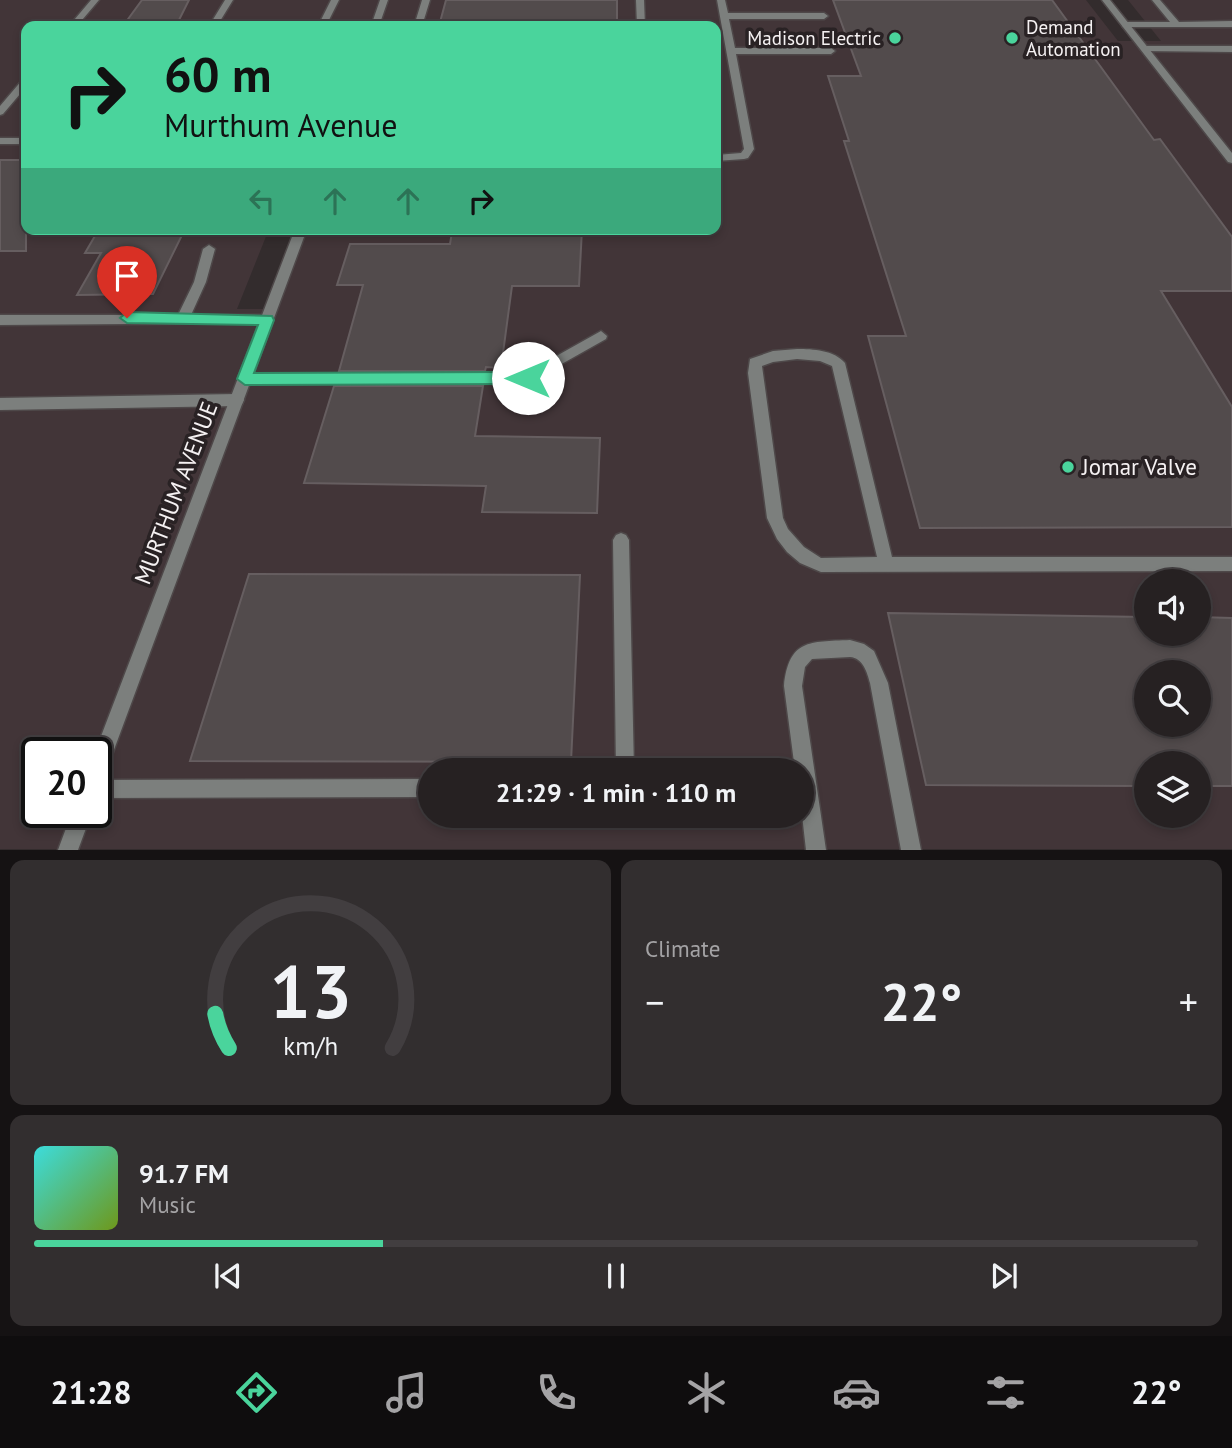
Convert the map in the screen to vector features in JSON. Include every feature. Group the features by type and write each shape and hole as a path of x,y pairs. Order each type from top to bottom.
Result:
{"street":[{"path":"77,21 95,0"},
{"path":"216,21 229,0"},
{"path":"324,21 335,0"},
{"path":"377,21 384,0"},
{"path":"420,21 426,0"},
{"path":"640,0 641,21"},
{"path":"721,0 749,149 744,156 721,158"},
{"path":"1106,0 1232,160"},
{"path":"1156,0 1177,25"},
{"path":"724,16 824,16"},
{"path":"1126,25 1232,24"},
{"path":"1144,49 1232,49"},
{"path":"731,51 831,51"},
{"path":"0,112 21,87"},
{"path":"0,142 21,141"},
{"name":"MURTHUM AVENUE","path":"110,737 299,235"},
{"path":"183,319 200,282 209,249"},
{"path":"0,320 267,320"},
{"path":"245,379 528,378 601,335"},
{"path":"886,564 838,363 830,356 816,354 765,356 755,363 755,373 775,518 783,537 800,555 821,565 1232,564"},
{"path":"0,404 237,400"},
{"path":"621,540 625,758"},
{"path":"816,849 793,686 794,664 804,652 818,648 858,649 870,659 879,683 911,849"},
{"path":"112,789 418,788"},
{"path":"68,849 76,828"}],"shaded area":[{"path":"0,0 1086,0 1118,41 1161,41 1128,0 1232,0 1232,849 0,849"}],"building":[{"path":"142,0 189,0 178,21 127,21"},
{"path":"446,0 617,0 617,21 440,21"},
{"path":"833,0 1052,0 1154,140 1160,139 1232,237 1232,291 1161,291 1232,407 1232,527 920,528 868,336 906,336 844,141 849,141 828,76 861,76"},
{"path":"0,160 21,160 21,235 26,235 26,251 0,251"},
{"path":"96,235 182,235 153,294 77,295 101,253 85,253"},
{"path":"452,235 582,235 579,286 512,286 501,368 486,367 485,371 339,371 363,285 337,285 350,244 450,244"},
{"path":"334,386 483,386 475,436 600,438 597,513 482,512 486,486 304,483"},
{"path":"249,574 580,575 571,758 418,758 418,762 190,761"},
{"path":"888,613 1134,617 1134,646 1211,646 1211,617 1232,618 1232,786 1211,786 1211,751 1134,751 1134,786 926,785"}],"place":[{"name":"Madison Electric","path":"895,38"},
{"name":"Demand Automation","path":"1012,38"},
{"name":"Jomar Valve","path":"1068,467"}],"route":[{"path":"127,318 267,320 245,379 528,378"}]}
